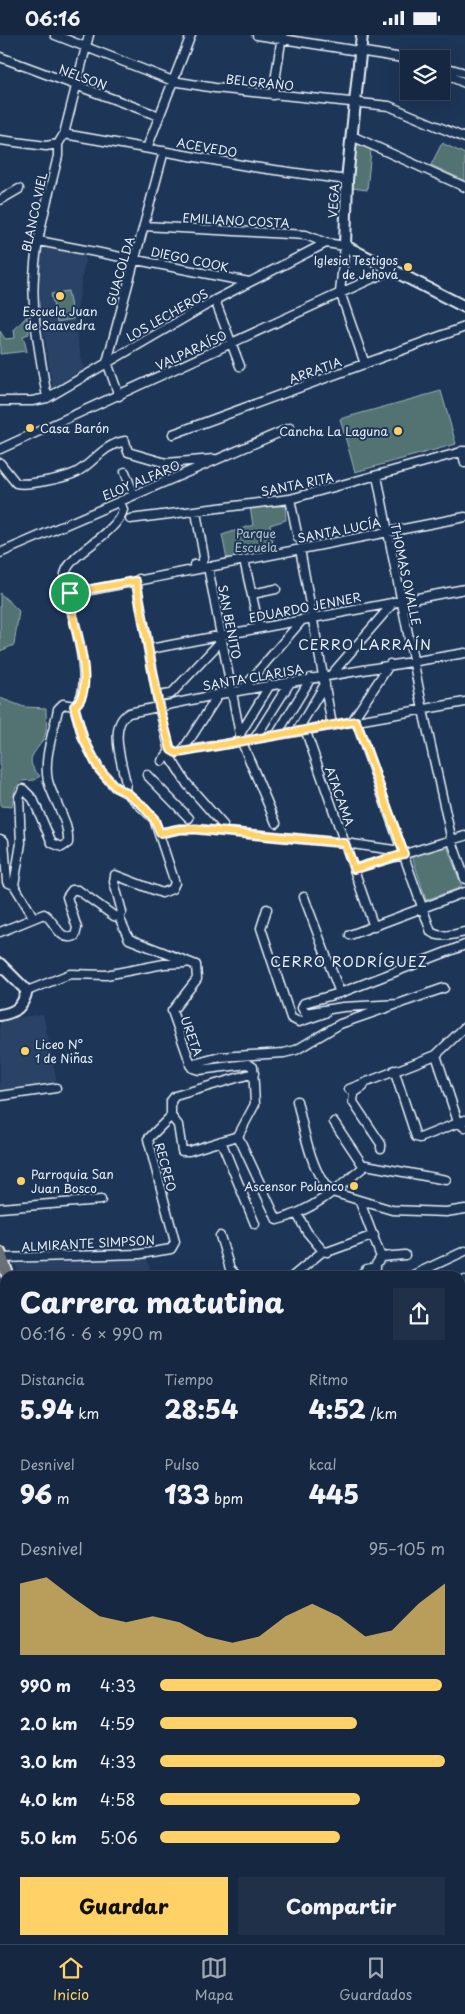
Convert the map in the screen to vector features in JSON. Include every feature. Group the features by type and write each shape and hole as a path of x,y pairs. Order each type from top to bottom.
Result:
{"main road":[{"path":"0,1256 6,1271"}],"street":[{"name":"BELGRANO","path":"54,35 173,81 273,95 389,106 465,138"},
{"name":"BLANCO VIEL","path":"47,398 37,331 34,278 39,241 58,155 58,144 64,135 89,35"},
{"path":"147,148 190,35"},
{"path":"257,35 282,37 400,57"},
{"name":"VEGA","path":"362,35 362,50 347,179 340,292 365,365"},
{"path":"273,95 282,37"},
{"name":"NELSON","path":"0,57 159,116"},
{"path":"450,68 465,73"},
{"path":"450,78 465,83"},
{"name":"ACEVEDO","path":"64,135 253,167 347,179"},
{"path":"352,136 465,187"},
{"path":"0,139 46,146 58,144"},
{"name":"GUACOLDA","path":"107,362 164,151"},
{"path":"0,200 19,189"},
{"name":"EMILIANO COSTA","path":"144,225 306,235 326,243"},
{"name":"DIEGO COOK","path":"39,241 134,258 249,283"},
{"path":"326,243 344,245 464,305"},
{"name":"LOS LECHEROS","path":"0,401 32,401 47,398 216,300 326,243"},
{"name":"VALPARAÍSO","path":"0,449 391,270"},
{"path":"216,300 240,366"},
{"name":"ARRATIA","path":"173,434 465,327"},
{"path":"107,362 119,396"},
{"name":"ELOY ALFARO","path":"0,553 290,428"},
{"path":"0,463 16,483 25,484 76,472 105,448 125,441 128,452 166,463 221,459"},
{"path":"464,451 465,463"},
{"name":"SANTA RITA","path":"130,519 290,499 377,477 464,451"},
{"path":"125,472 134,495"},
{"name":"THOMAS OVALLE","path":"377,477 398,601 452,841 465,879"},
{"path":"290,499 298,537"},
{"path":"74,706 81,696 84,676 69,601 70,593 64,581 65,572 73,562 116,522 123,510 120,501"},
{"path":"196,512 204,557 201,563 142,577 136,581 159,706 176,770 223,825"},
{"name":"SANTA LUCÍA","path":"70,593 465,517"},
{"path":"300,549 326,678 332,725"},
{"path":"244,560 259,627"},
{"name":"SAN BENITO","path":"208,567 223,637 240,737 276,823"},
{"path":"252,594 276,589"},
{"name":"EDUARDO JENNER","path":"150,649 223,637 259,627 465,589"},
{"path":"301,730 326,678 398,601"},
{"path":"242,690 303,619"},
{"path":"158,696 171,694 223,637"},
{"name":"SANTA CLARISA","path":"124,791 126,784 118,738 120,722 129,713 218,694 311,678 326,678 390,664 465,653"},
{"path":"354,719 390,664"},
{"path":"277,734 311,678"},
{"path":"255,738 291,681"},
{"path":"240,737 270,685"},
{"path":"183,751 218,694"},
{"path":"171,750 176,753 240,737 255,738 332,725 354,719 423,710 465,702"},
{"path":"14,885 21,843 18,815 19,797 22,789 25,789 32,799 52,843 62,847 68,843 66,830 48,781 47,763 58,709 63,704 74,706"},
{"path":"74,706 90,756 107,780 124,791 154,819 174,877 175,883 172,889 162,893 115,875 114,882 122,912 119,917"},
{"path":"354,719 404,854 421,908 432,932 436,935 465,932"},
{"name":"ATACAMA","path":"301,730 345,843 374,927"},
{"path":"162,761 171,750"},
{"path":"147,775 189,818"},
{"path":"160,833 180,829 196,829 345,843 394,850 404,854"},
{"path":"354,869 465,836"},
{"path":"0,839 4,841 6,850 7,882 14,885 34,918"},
{"path":"0,932 46,914 64,937 75,936 77,928 67,897 72,890 78,890 114,916 119,917"},
{"path":"350,935 465,892"},
{"path":"304,897 340,993"},
{"path":"267,909 261,928 293,1021 299,1022 343,1007"},
{"path":"119,917 129,939 190,963"},
{"path":"399,1004 343,1007 305,1013 302,1008 304,1003 340,993 465,945"},
{"path":"27,991 70,974 106,975 164,964 190,963"},
{"name":"URETA","path":"190,963 196,965 197,979 172,1011 190,1065 195,1070 199,1070 248,1064 253,1067 254,1073"},
{"path":"0,964 27,991"},
{"path":"205,1055 284,1053 296,1050 340,1024 444,988"},
{"path":"0,1015 18,1010 23,1005 27,991"},
{"path":"349,1089 436,1055 465,1027"},
{"path":"190,1065 220,1057 247,1054"},
{"path":"436,1055 465,1128"},
{"path":"394,1070 416,1137 420,1138 462,1121"},
{"path":"171,1116 178,1125 182,1151 189,1151 238,1136 255,1104 254,1073"},
{"name":"RECREO","path":"174,1246 175,1242 147,1142 171,1116 171,1101 174,1096 254,1073"},
{"path":"374,1078 354,1093 352,1099 354,1105 381,1144 381,1148"},
{"path":"0,1096 56,1088"},
{"path":"297,1101 324,1187 332,1193 380,1208 446,1212 465,1209"},
{"path":"244,1124 252,1119"},
{"path":"334,1122 365,1166 446,1180"},
{"path":"238,1136 276,1220 297,1214 332,1193 365,1166"},
{"path":"221,1141 255,1224"},
{"path":"0,1208 101,1200"},
{"path":"360,1202 381,1257 372,1271"},
{"path":"297,1214 307,1232 323,1251"},
{"path":"298,1271 323,1251 327,1252 374,1235"},
{"path":"220,1236 232,1271"},
{"name":"ALMIRANTE SIMPSON","path":"0,1256 140,1254 171,1249 174,1246"},
{"path":"422,1271 465,1251"},
{"path":"381,1257 405,1255"},
{"path":"365,1271 376,1267"}],"shaded area":[{"name":"Escuela Juan de Saavedra","path":"41,244 86,253 75,325 84,372 53,391 43,327 37,266"},
{"name":"Liceo N° 1 de Niñas","path":"43,1014 57,1082 0,1090 0,1020"},
{"path":"147,1259 151,1271 18,1271 15,1264"}],"green space":[{"path":"442,143 465,154 465,181 431,165"},
{"path":"358,144 371,150 367,190 352,188 355,149"},
{"path":"68,291 73,319 57,322 51,294"},
{"path":"27,316 29,334 23,336 27,351 0,354 0,331 5,339 15,338 14,330"},
{"name":"Cancha La Laguna","path":"441,391 456,444 355,472 340,419"},
{"name":"Parque Escuela","path":"285,506 286,520 270,525 274,551 227,560 222,535 253,525 250,507"},
{"path":"0,593 19,611 14,645 0,651"},
{"path":"0,698 24,707 46,708 46,732 31,759 34,769 40,776 35,780 22,781 15,789 12,807 0,806"},
{"path":"447,846 462,887 426,900 412,856"}],"place":[{"name":"Iglesia Testigos de Jehová","path":"408,267"},
{"name":"Escuela Juan de Saavedra","path":"60,296"},
{"name":"Casa Barón","path":"30,428"},
{"name":"Cancha La Laguna","path":"398,431"},
{"name":"Liceo N° 1 de Niñas","path":"25,1051"},
{"name":"Parroquia San Juan Bosco","path":"21,1181"},
{"name":"Ascensor Polanco","path":"354,1186"}],"district":[{"name":"CERRO LARRAÍN","path":"365,644"},
{"name":"CERRO RODRÍGUEZ","path":"349,961"}],"route":[{"path":"136,581 168,746 176,753 356,721 404,854 354,869 345,843 278,839 196,829 180,829 160,833 154,819 142,805 107,780 90,756 83,738 74,706 81,696 84,676 78,637 69,601 70,593 136,581"}]}
